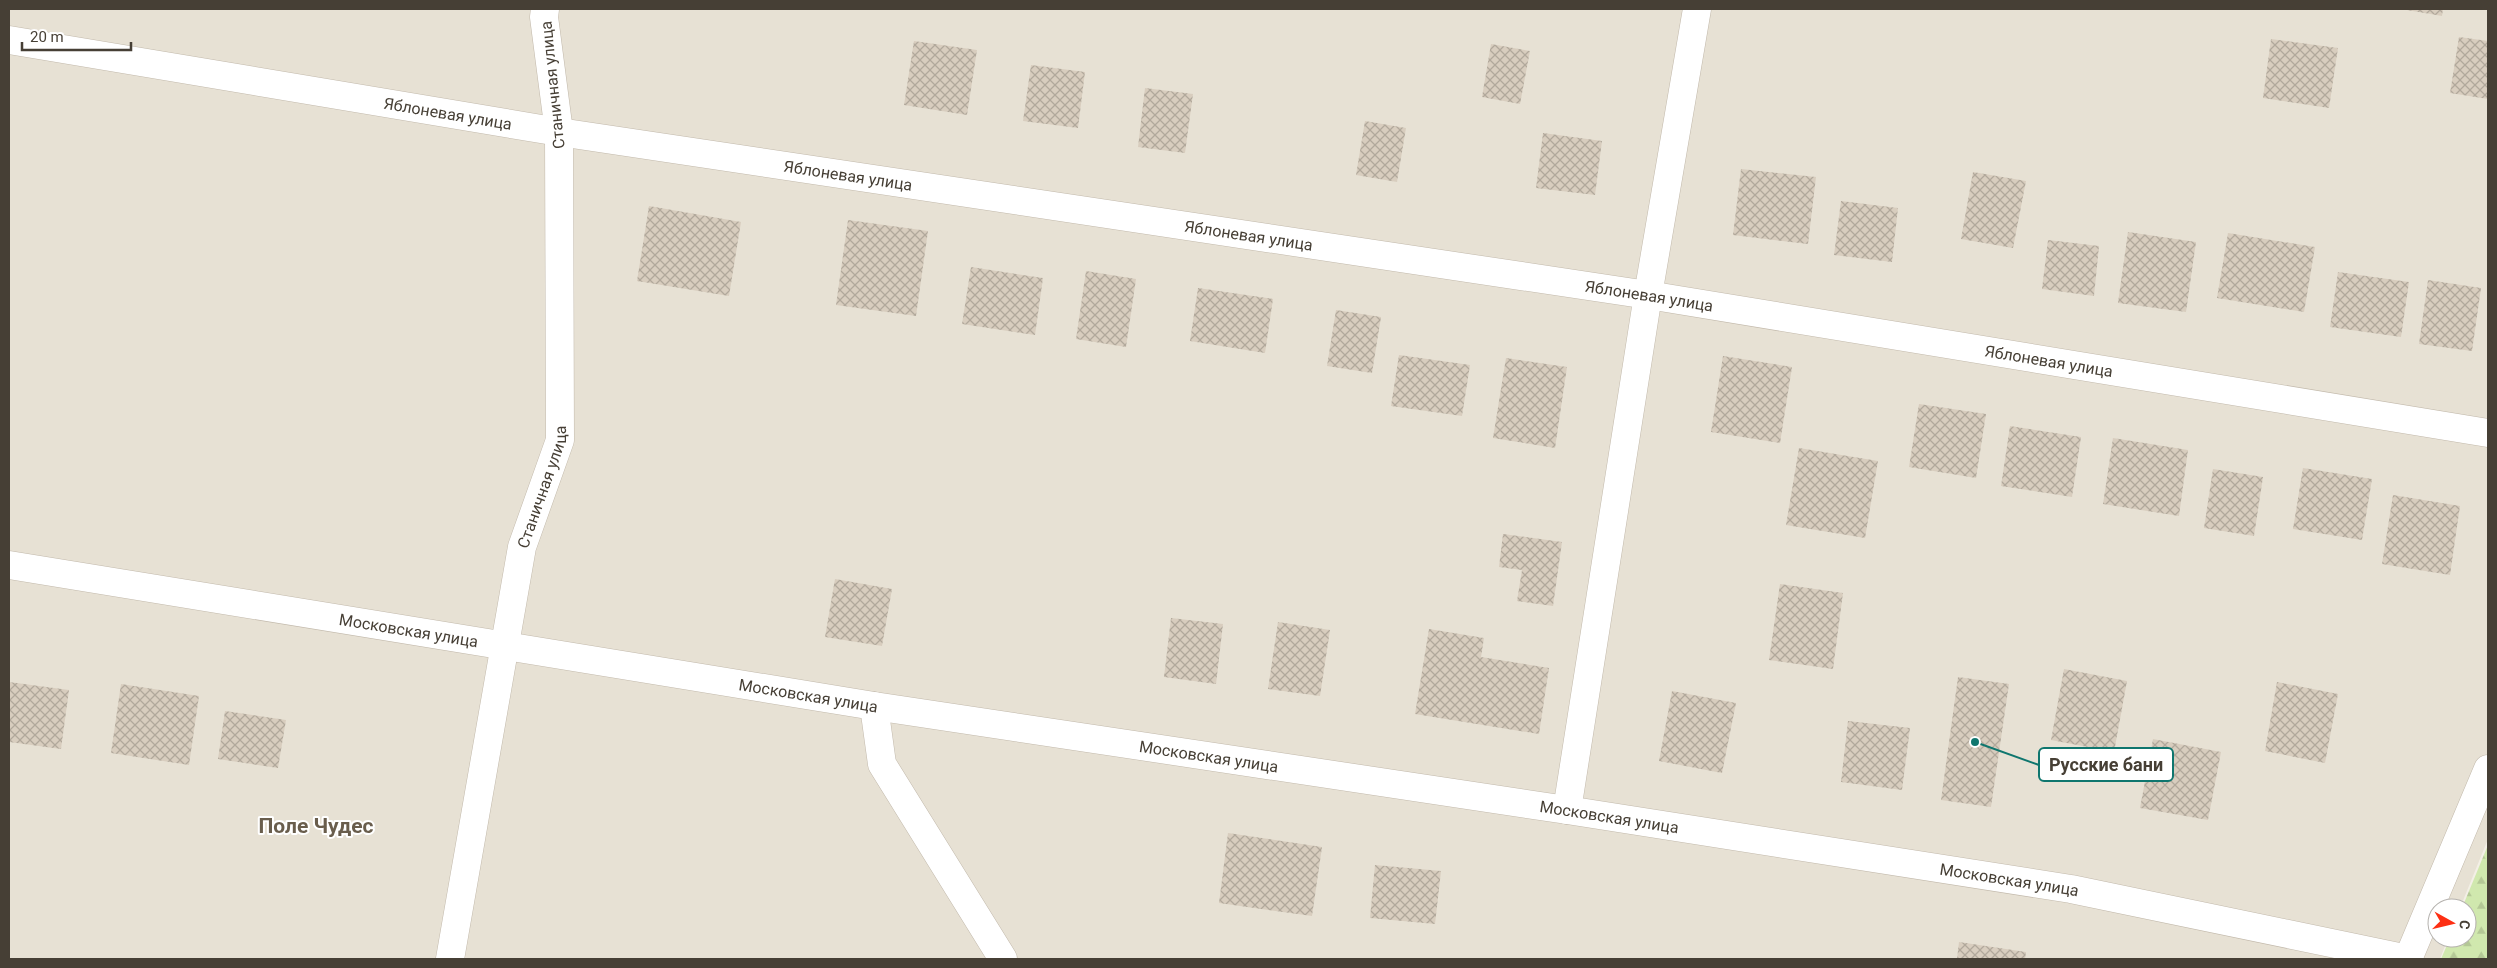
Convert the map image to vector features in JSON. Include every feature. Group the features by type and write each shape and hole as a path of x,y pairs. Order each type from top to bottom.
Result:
{"street":[{"name":"Станичная улица","path":"450,959 522,547 560,440 559,132 544,16 545,9"},
{"path":"1567,810 1648,295 1696,9"},
{"name":"Яблоневая улица","path":"9,40 559,132 1648,295 2488,432"},
{"name":"Московская улица","path":"9,565 874,706 1567,810 2071,889 2408,959"},
{"path":"874,706 882,764 1003,959"},
{"path":"2408,959 2488,769"}],"shaded area":[{"path":"9,9 2488,9 2488,839 2464,898 2427,898 2427,948 2444,948 2440,959 9,959"}],"green space":[{"path":"2488,845 2488,959 2441,959 2446,948 2477,948 2477,898 2466,898"}],"building":[{"path":"2401,9 2443,9 2442,16"},
{"path":"2459,37 2488,41 2488,99 2450,93"},
{"path":"2271,39 2338,48 2329,108 2263,98"},
{"path":"914,41 977,50 967,115 904,105"},
{"path":"1491,44 1530,51 1520,104 1482,97"},
{"path":"1031,65 1085,72 1078,128 1023,121"},
{"path":"1145,88 1193,94 1185,153 1138,147"},
{"path":"1365,121 1406,128 1397,182 1356,175"},
{"path":"1543,133 1602,141 1595,195 1536,188"},
{"path":"1741,169 1816,177 1808,244 1733,235"},
{"path":"1973,172 2026,181 2013,248 1961,239"},
{"path":"1841,201 1898,208 1892,262 1834,255"},
{"path":"649,206 741,222 729,296 637,281"},
{"path":"848,220 928,231 916,316 836,305"},
{"path":"2128,232 2196,242 2186,312 2118,303"},
{"path":"2228,233 2315,247 2304,312 2217,298"},
{"path":"2048,240 2099,246 2094,296 2042,289"},
{"path":"971,267 1043,278 1035,335 962,324"},
{"path":"1086,271 1136,279 1126,347 1076,339"},
{"path":"2338,272 2409,282 2401,337 2330,327"},
{"path":"2428,280 2481,288 2472,351 2419,344"},
{"path":"1198,288 1273,299 1265,353 1190,341"},
{"path":"1336,310 1381,317 1372,373 1327,366"},
{"path":"1399,355 1470,365 1462,416 1391,406"},
{"path":"1723,356 1792,367 1780,443 1711,432"},
{"path":"1506,358 1567,367 1555,448 1493,438"},
{"path":"1919,404 1986,414 1976,478 1909,467"},
{"path":"2010,426 2081,437 2072,497 2001,486"},
{"path":"2113,438 2188,450 2179,516 2103,504"},
{"path":"1799,448 1878,461 1865,538 1786,525"},
{"path":"2303,468 2372,479 2362,540 2293,529"},
{"path":"2213,469 2263,477 2254,536 2204,528"},
{"path":"2393,495 2460,506 2450,575 2382,564"},
{"path":"1503,534 1562,542 1553,606 1517,601 1522,570 1499,567"},
{"path":"835,579 892,589 882,646 825,637"},
{"path":"1780,584 1843,593 1833,669 1769,660"},
{"path":"1171,618 1223,624 1216,684 1164,677"},
{"path":"1278,622 1330,630 1320,696 1268,689"},
{"path":"1429,629 1484,638 1481,657 1549,668 1539,734 1415,714"},
{"path":"2064,669 2127,681 2114,752 2051,740"},
{"path":"1958,677 2009,684 1991,807 1941,800"},
{"path":"9,682 69,690 61,749 9,742"},
{"path":"2277,682 2338,694 2325,763 2265,751"},
{"path":"121,684 199,696 189,765 111,753"},
{"path":"1672,691 1736,703 1722,773 1659,761"},
{"path":"225,711 286,720 278,768 218,759"},
{"path":"1848,721 1910,728 1902,790 1841,782"},
{"path":"2153,739 2221,752 2208,820 2140,808"},
{"path":"1228,833 1322,847 1312,916 1219,903"},
{"path":"1375,865 1441,871 1435,924 1370,918"},
{"path":"1959,942 2026,952 2025,959 1957,959"}],"place":[{"name":"Русские бани","path":"1975,742"}],"district":[{"name":"Поле Чудес","path":"316,826"}]}
